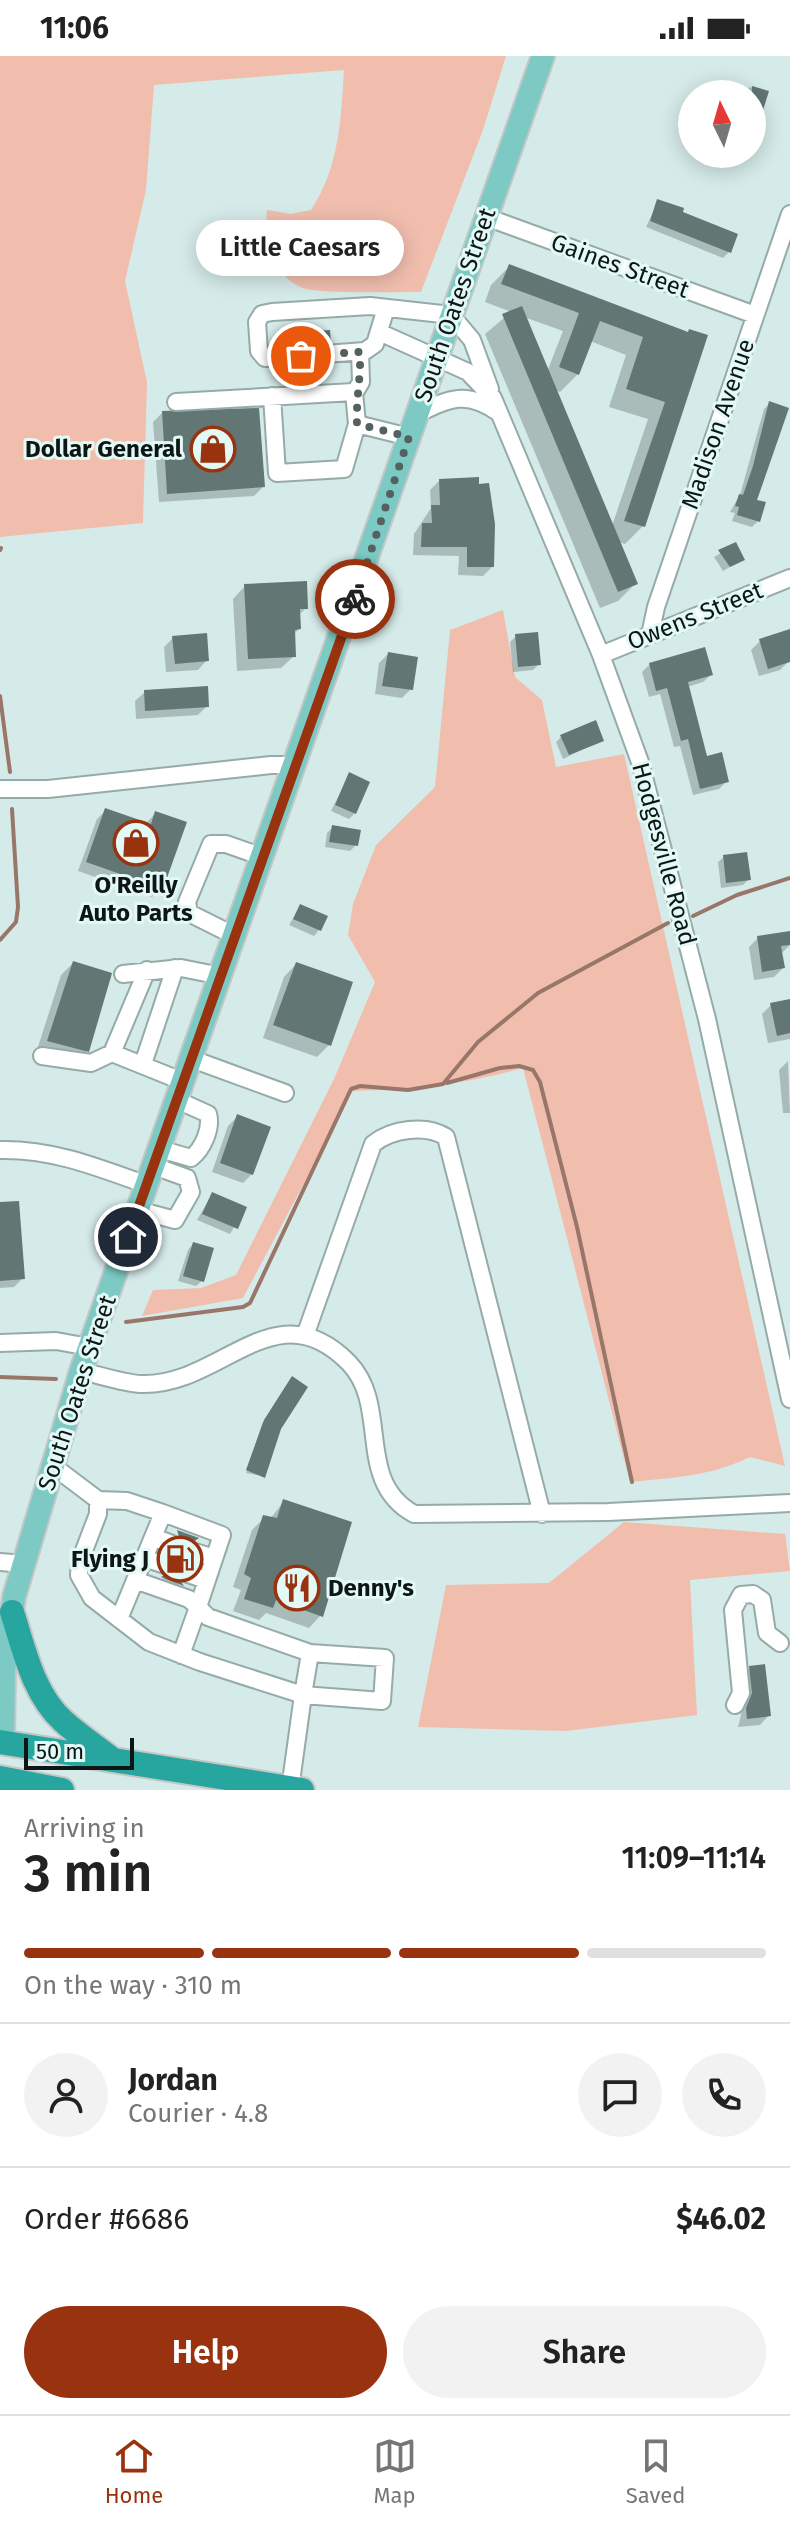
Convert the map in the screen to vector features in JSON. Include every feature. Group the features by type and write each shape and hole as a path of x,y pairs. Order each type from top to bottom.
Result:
{"highway":[{"path":"6,1620 46,1701 61,1720 117,1763"},
{"path":"1,1744 296,1789"},
{"name":"South Oates Street","path":"1,1744 14,1784"},
{"path":"14,1784 62,1790"}],"main road":[{"name":"South Oates Street","path":"1,1744 6,1620 81,1371 543,56"}],"street":[{"name":"Madison Avenue","path":"650,635 656,607 790,214"},
{"name":"Gaines Street","path":"486,217 755,315"},
{"path":"386,308 371,349 265,358 259,351 257,322 262,314 272,312 386,308 451,315 472,340 496,405"},
{"name":"Hodgesville Road","path":"379,332 468,372 496,405 601,655 640,762 672,875 743,1173 790,1399"},
{"path":"272,396 278,474 344,469 357,424 355,392 361,382 360,352"},
{"path":"176,402 355,392"},
{"path":"417,414 440,403 471,398 496,405"},
{"path":"357,424 409,437"},
{"name":"Owens Street","path":"601,655 790,578"},
{"path":"0,789 48,789 271,765 296,765"},
{"path":"235,936 189,913 187,902 211,844 226,844 263,857"},
{"path":"123,974 175,968 221,976"},
{"path":"143,1064 175,968"},
{"path":"42,1056 91,1063 112,1053 147,970"},
{"path":"112,1053 143,1064 208,1114 210,1121 200,1151 191,1158 153,1167"},
{"path":"192,1059 285,1093"},
{"path":"306,1333 373,1144 396,1131 438,1132 446,1137 542,1514"},
{"path":"0,1150 26,1149 153,1167 187,1178 191,1192 175,1220 138,1210"},
{"path":"81,1371 142,1384 210,1365 270,1337 306,1333 329,1344 352,1366 373,1417 383,1484 397,1505 414,1514 542,1514 790,1503"},
{"path":"0,1343 56,1341 89,1347"},
{"path":"53,1466 98,1500 127,1501 222,1535 181,1655"},
{"path":"98,1500 98,1514 80,1561 79,1575 92,1598 149,1642 303,1695 382,1701 385,1658 310,1653 208,1617 189,1599 135,1580"},
{"path":"119,1619 163,1513"},
{"path":"153,1537 172,1544"},
{"path":"195,1552 214,1558"},
{"path":"144,1558 165,1565"},
{"path":"0,1562 24,1564"},
{"path":"188,1574 206,1580"},
{"path":"735,1705 741,1693 733,1610 741,1595 753,1594 762,1600 767,1633 780,1643"},
{"path":"296,1789 303,1695 310,1653"}],"shaded area":[{"path":"0,56 506,56 483,130 421,292 342,292 303,288 284,275 272,255 267,233 267,210 291,214 311,210 328,177 340,125 344,70 154,85 146,190 125,281 147,382 143,523 0,537"},
{"path":"503,610 515,677 542,700 556,767 624,754 785,1466 750,1457 706,1472 630,1482 523,1068 439,1085 353,1091 243,1298 142,1316 153,1290 201,1288 236,1275 334,1079 375,982 348,935 353,904 376,845 435,787 450,630"},
{"path":"624,1522 785,1534 790,1571 690,1580 697,1715 566,1731 418,1727 446,1585 549,1583"}],"building":[{"path":"657,199 684,208 683,212 738,234 731,253 650,221"},
{"path":"509,264 688,332 689,329 708,335 645,527 624,521 665,402 626,389 643,337 600,321 579,375 559,367 579,313 501,284"},
{"path":"522,306 638,584 618,592 502,314"},
{"path":"330,330 331,343 278,346 277,333"},
{"path":"769,401 789,408 757,500 766,502 760,522 737,515 739,507 735,506 739,494 743,495 753,466"},
{"name":"Dollar General","path":"259,408 265,487 167,494 162,411"},
{"path":"479,477 479,484 489,483 495,524 494,567 467,567 467,547 421,547 422,523 432,523 431,505 440,505 439,479"},
{"path":"736,542 745,560 730,567 718,550"},
{"path":"307,581 308,609 300,609 301,629 295,630 296,657 248,659 244,584"},
{"path":"790,629 790,662 768,669 759,639"},
{"path":"538,632 541,665 518,667 515,634"},
{"path":"207,633 209,661 175,664 172,636"},
{"path":"705,647 713,675 688,682 707,756 722,752 729,782 700,789 688,739 681,741 667,688 656,691 649,663"},
{"path":"388,652 418,657 413,690 382,686"},
{"path":"208,686 209,707 145,711 144,690"},
{"path":"596,720 604,741 569,755 560,735"},
{"path":"349,772 370,782 356,814 335,805"},
{"name":"O'Reilly Auto Parts","path":"105,808 151,824 155,811 187,822 163,889 86,862"},
{"path":"332,825 361,830 358,846 329,842"},
{"path":"747,852 751,880 726,883 723,855"},
{"path":"300,904 328,916 321,931 293,919"},
{"path":"790,931 790,945 781,946 785,968 762,972 757,936"},
{"path":"73,961 112,973 89,1052 47,1041"},
{"path":"296,962 353,982 331,1046 273,1025"},
{"path":"790,999 790,1033 777,1036 770,1003"},
{"path":"237,1114 271,1127 253,1175 220,1163"},
{"path":"212,1192 247,1207 238,1229 202,1214"},
{"path":"19,1201 25,1279 0,1281 0,1202"},
{"path":"193,1242 214,1248 204,1282 183,1276"},
{"path":"292,1376 308,1387 281,1429 265,1478 246,1470 264,1420"},
{"path":"283,1499 352,1522 323,1617 276,1600 273,1608 244,1599 251,1578 244,1574 263,1515 277,1518"},
{"path":"177,1530 199,1538 185,1548 185,1555 191,1562 180,1566 177,1575 184,1586 161,1577 175,1569 176,1562 169,1555 178,1553 182,1547"},
{"path":"765,1664 771,1716 747,1719 746,1708 752,1693 749,1666"}],"waterway":[{"path":"0,696 10,772"},
{"path":"0,940 16,922 18,907 12,809"},
{"path":"693,916 737,895 790,878"},
{"path":"126,1322 243,1307 250,1303 351,1089 360,1086 408,1090 443,1084 478,1042 538,993 668,923"},
{"path":"447,1083 500,1068 519,1066 533,1070 540,1082 577,1227 632,1482"},
{"path":"0,1377 56,1379"}],"tunnel":[{"path":"172,1544 195,1552"},
{"path":"165,1565 188,1574"}],"way so far":[{"path":"301,356 360,352 361,382 355,392 357,424 409,437 355,599"}],"place":[{"name":"Little Caesars","path":"301,356"},
{"name":"Dollar General","path":"213,449"},
{"name":"O'Reilly Auto Parts","path":"136,843"},
{"name":"Flying J","path":"180,1559"},
{"name":"Denny's","path":"297,1588"}],"route":[{"path":"128,1237 355,599"}]}
